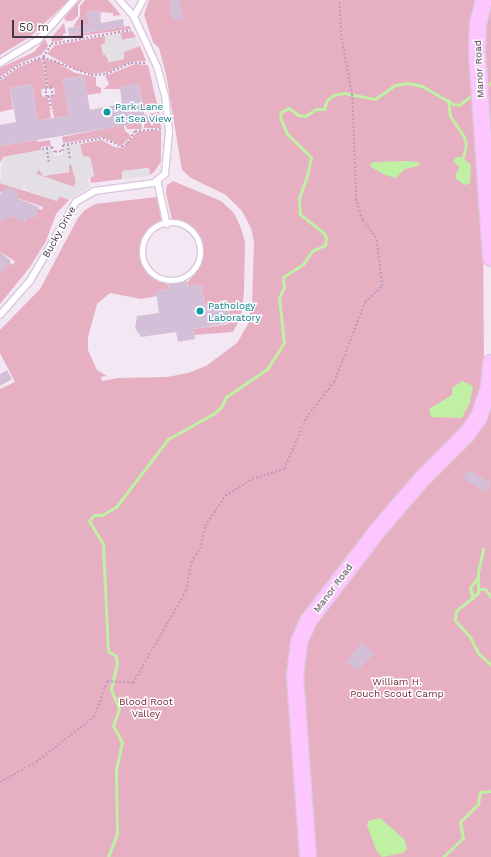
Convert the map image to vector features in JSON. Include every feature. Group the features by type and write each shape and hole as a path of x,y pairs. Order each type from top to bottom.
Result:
{"street":[{"name":"Manor Road","path":"484,0 478,24 477,52 491,258"},
{"name":"Manor Road","path":"308,857 295,676 299,642 309,620 378,530 421,480 467,434 479,417 489,388 491,364"}],"lane":[{"path":"0,63 38,40 74,0"},
{"path":"119,0 134,16 150,49 165,96 169,147 167,168 160,180 167,224"},
{"path":"134,16 143,0"},
{"name":"Bucky Drive","path":"0,315 30,281 76,202 95,191 160,180"},
{"path":"167,224 180,224 191,230 200,246 200,259 194,270 177,280 164,280 153,274 143,257 146,238 155,229 167,224"}],"path":[{"path":"0,782 36,762 94,717 107,681 133,683 186,591 191,562 200,549 205,526 225,496 252,479 284,469 306,418 334,382 365,302 382,286 376,238 362,220 356,200 352,95 341,36 340,0"},
{"path":"0,79 19,65 42,57 54,43 133,29"},
{"path":"42,57 91,75 106,74 131,63 148,63"},
{"path":"42,57 48,88 45,89 46,97 49,96"},
{"path":"48,88 51,87 52,96 49,96"},
{"path":"49,96 51,109"},
{"path":"42,148 52,147 55,152 62,151 63,145 103,138 122,147 127,144 135,131 162,129"},
{"path":"68,144 70,158"},
{"path":"47,148 49,162"}],"green space":[{"path":"0,0 69,0 30,37 0,55"},
{"path":"80,0 82,0 78,5 78,16 72,21 66,21 64,18"},
{"path":"85,0 108,0 121,15 113,16 113,13 101,12 100,19 99,10 87,12 89,25 73,27 80,16 80,6"},
{"name":"Blood Root Valley","path":"149,0 474,0 470,45 483,212 484,372 478,400 465,422 383,514 296,634 303,857 0,857 0,389 15,382 0,353 0,330 40,289 78,218 85,210 95,204 157,197 161,220 147,231 141,243 139,254 147,274 168,285 169,289 156,291 157,296 141,299 110,293 97,304 88,337 88,350 97,370 107,376 101,377 102,381 118,378 167,377 188,373 206,366 237,343 248,324 252,304 254,242 251,228 242,211 226,195 191,178 182,170 166,74 159,48 153,42 144,15"},
{"path":"491,0 491,152 484,46"},
{"path":"64,23 66,33 63,34 63,40 52,42 51,38"},
{"path":"129,26 131,29 66,38 66,36"},
{"path":"132,31 136,37 122,40 120,33"},
{"path":"105,36 105,43 101,45 109,62 124,59 124,52 140,46 146,61 131,62 108,72 92,74 76,70 47,54 55,45"},
{"path":"45,39 48,46 41,55 20,63 0,77 0,68 34,52"},
{"path":"42,58 47,87 41,90 42,96 48,98 51,118 37,121 33,89 30,84 10,88 13,109 0,112 0,81 19,67"},
{"path":"43,58 57,62 75,73 96,77 96,86 101,88 101,93 87,95 84,76 63,79 69,115 54,118 50,98 55,94 54,88 48,87"},
{"path":"135,64 148,65 158,108 144,110 138,83 121,87 121,89 104,89 109,84 105,76"},
{"path":"159,112 161,128 144,128 145,115"},
{"path":"141,122 142,129 127,129 126,125"},
{"path":"124,125 125,131 131,136 121,146 103,137 63,143 62,137"},
{"path":"153,130 161,131 161,162 154,172 150,175 149,168 122,171 122,179 91,183 90,177 94,175 90,157 82,156 80,144 102,140 114,147 123,148 137,132"},
{"path":"37,140 37,142 50,140 51,146 41,147 41,150 3,157 0,163 0,146"},
{"path":"72,164 76,181 74,187 36,174 39,169 43,176 69,172 69,165"},
{"path":"173,181 221,201 234,213 241,228 245,242 244,292 241,317 233,332 194,335 193,329 228,324 230,313 225,302 205,306 201,285 188,287 187,283 200,267 203,255 202,240 196,231 172,220 166,193 167,185"},
{"path":"0,183 57,201 60,196 69,200 56,214 46,241 30,267 0,304 0,271 7,261 13,265 15,261 0,252 0,219 3,220 9,215 25,222 26,218 35,218 36,208 42,210 43,207 0,192"},
{"name":"William H. Pouch Scout Camp","path":"491,403 491,857 313,857 302,680 304,647 312,630 345,581"}],"shaded area":[{"path":"120,33 123,41 136,37 140,46 124,52 124,59 109,62 107,55 103,55 101,45 105,43 105,36"},
{"path":"80,144 83,157 90,157 94,176 87,179 90,187 69,200 60,196 57,201 25,190 26,183 21,190 0,183 3,157 52,148 54,156 63,155 63,146","holes":["71,164 76,183 74,187 36,174 39,169 43,176 69,172 69,165"]},
{"path":"455,157 462,157 471,165 470,183 465,185 456,179 456,173 460,167 454,162"},
{"path":"374,162 418,162 421,165 405,169 396,178 385,175 371,167 370,164"},
{"path":"149,168 150,176 123,179 122,171"},
{"path":"462,381 473,386 470,402 462,418 431,417 429,409 452,395 452,388"},
{"path":"380,818 404,839 407,849 403,853 382,857 376,850 367,825 368,821"}],"building":[{"path":"169,0 180,0 183,19 172,20"},
{"path":"99,10 101,23 123,19 124,27 69,35 68,28 89,25 87,12"},
{"name":"Park Lane at Sea View","path":"84,76 90,110 122,104 120,87 138,83 146,122 0,146 0,125 16,122 10,88 30,84 33,89 37,121 69,115 63,79"},
{"path":"8,187 15,190 19,199 39,207 35,218 26,218 25,222 11,216 0,222 0,194"},
{"path":"0,252 11,261 0,275"},
{"name":"Pathology Laboratory","path":"187,280 187,287 201,285 205,306 225,303 230,313 228,323 193,329 195,339 178,342 176,332 141,337 135,328 137,316 159,313 156,291 169,289 168,283"},
{"path":"7,370 12,379 0,386 0,374"},
{"path":"468,470 491,482 487,492 463,479"},
{"path":"362,643 374,654 357,671 346,662"}],"waterway":[{"path":"108,857 117,834 116,770 122,742 113,726 119,709 111,689 117,664 116,656 108,651 103,544 89,521 94,515 102,515 116,507 168,439 213,414 221,407 226,397 267,369 284,343 279,298 284,287 283,277 303,264 312,251 325,245 326,238 324,233 300,214 299,198 307,176 311,157 287,134 280,117 281,112 289,108 298,115 305,116 316,109 324,109 327,100 334,95 344,93 375,99 395,85 408,83 422,86 453,104 459,105 472,95"},
{"path":"448,100 450,116 464,137 466,145 463,157"},
{"path":"483,549 478,573 478,593 456,611 455,620 470,637 478,653 491,665"},
{"path":"473,598 470,588 478,577"},
{"path":"478,589 485,589 491,597"},
{"path":"443,857 463,838 460,822 478,804 480,792 491,791"}],"place":[{"name":"Park Lane at Sea View","path":"107,112"},
{"name":"Pathology Laboratory","path":"200,311"}]}
